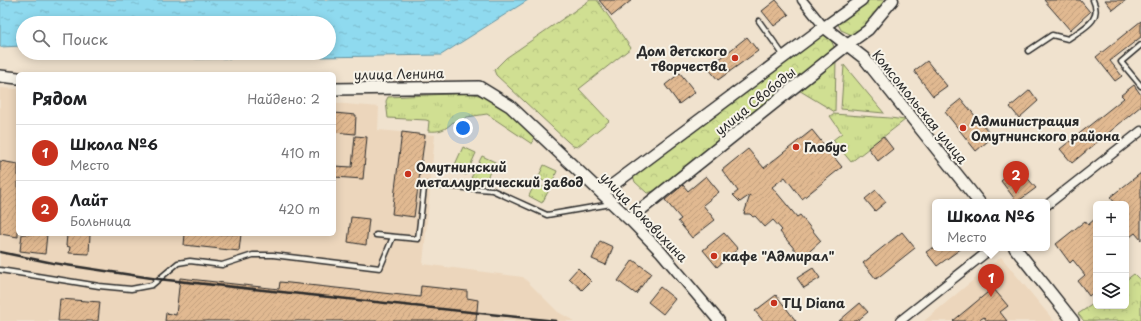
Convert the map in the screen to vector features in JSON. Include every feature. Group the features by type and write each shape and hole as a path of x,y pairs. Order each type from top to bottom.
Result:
{"main road":[{"name":"Комсомольская улица","path":"824,27 864,58 977,199"},
{"name":"улица Свободы","path":"602,193 824,27"},
{"name":"улица Свободы","path":"630,219 847,45"},
{"path":"0,76 16,78"},
{"name":"улица Коковихина","path":"465,86 479,87 510,106 630,219"},
{"name":"улица Ленина","path":"336,90 465,86"},
{"path":"1017,251 1073,321"}],"street":[{"name":"Комсомольская улица","path":"802,0 824,27"},
{"name":"улица Свободы","path":"824,27 862,0"},
{"name":"улица Свободы","path":"847,45 868,30 894,0"},
{"path":"1050,203 1141,131"},
{"name":"улица Коковихина","path":"630,219 661,252 719,321"},
{"path":"900,321 988,251"}],"lane":[{"path":"1028,51 1052,35 1068,39 1095,19 1097,9 1093,0"},
{"path":"759,21 784,56"},
{"path":"1141,45 1121,62 1141,86"},
{"path":"376,235 418,240 424,188 428,185 492,190 547,215 613,203"},
{"path":"0,270 99,286 139,288 152,285 178,264 190,261 222,265 253,255 273,255 380,268 393,237"}],"shaded area":[{"path":"0,88 16,89 16,236 336,236 336,103 379,107 378,130 435,135 423,264 523,277 558,312 574,321 0,321"},
{"path":"1001,257 1054,321 924,321"}],"green space":[{"path":"590,0 597,0 631,48 579,89 609,121 577,147 573,146 567,141 496,75 494,70 506,58"},
{"path":"868,0 885,0 870,19 857,32 852,35 841,30 837,22"},
{"path":"822,31 831,40 835,49 658,190 647,193 635,182 633,176"},
{"path":"836,58 835,112 797,89"},
{"path":"844,65 884,113 841,109"},
{"path":"468,93 479,95 497,103 505,109 534,137 532,144 487,114 467,117 457,123 453,122 442,130 436,131 428,131 429,121 426,120 388,118 386,101 388,97"},
{"path":"833,114 905,120 851,162 833,140 842,133 830,116"},
{"path":"463,147 476,153 466,175 453,169"},
{"path":"482,156 495,162 484,184 471,178"},
{"path":"544,165 557,171 551,185 538,178"},
{"path":"535,183 549,190 542,203 529,196"},
{"path":"1134,274 1141,281 1141,321 1084,321 1078,314 1093,304 1093,309 1129,309 1129,278"}],"water":[{"path":"0,0 528,0 441,55 336,57 336,16 16,16 16,46 0,47"}],"building":[{"path":"599,0 632,0 612,16"},
{"path":"776,0 789,15 774,26 762,11"},
{"path":"1044,0 1080,0 1090,12 1070,30"},
{"path":"1105,0 1126,0 1113,10"},
{"path":"1141,21 1141,37 1110,61 1122,76 1115,81 1096,57"},
{"name":"Дом детского творчества","path":"747,37 758,51 718,80 708,68"},
{"path":"927,61 947,86 933,96 914,71"},
{"path":"680,73 695,92 679,104 665,85"},
{"path":"1134,85 1141,95 1141,106 1072,163 1060,149 1124,98 1121,95"},
{"path":"1030,90 1038,101 1019,118 1010,107"},
{"path":"961,99 993,137 976,151 945,112"},
{"path":"336,113 356,115 355,134 336,132"},
{"path":"812,130 842,167 802,199 785,177 772,187 797,217 800,215 821,241 802,258 780,232 782,230 773,220 765,227 755,216 753,217 750,214 744,214 750,195 740,202 733,195 738,191 722,170 748,149 764,168"},
{"name":"Омутнинский металлургический завод","path":"402,132 425,135 414,217 392,214"},
{"path":"355,136 367,137 363,179 336,177 336,166 352,167"},
{"path":"883,136 893,149 878,161 868,148"},
{"path":"0,161 16,164 16,236 18,237 0,234"},
{"path":"1018,167 1036,188 1021,199 1015,199 1001,181"},
{"path":"1141,173 1141,240 1135,233 1129,238 1129,201 1113,201 1110,197"},
{"path":"706,176 719,192 703,205 715,220 692,238 678,221 681,219 665,200 683,185 688,191"},
{"path":"876,190 886,202 875,211 865,199"},
{"path":"351,217 369,219 366,245 348,242"},
{"path":"1085,221 1088,225 1093,221 1093,293 1089,296 1078,281 1085,275 1073,260 1070,263 1056,244"},
{"path":"902,232 915,248 876,279 863,263"},
{"path":"724,233 738,249 717,267 703,250"},
{"path":"22,236 47,236 45,254 20,251"},
{"path":"67,236 90,236 89,254 69,253 70,247 66,246"},
{"path":"185,236 241,236 239,251 184,245"},
{"path":"600,241 613,247 606,265 592,259"},
{"path":"932,248 932,251 958,251 937,266 926,252"},
{"path":"633,260 651,273 636,294 618,281"},
{"path":"578,268 591,281 582,290 569,278"},
{"path":"813,268 820,278 804,288 797,278"},
{"path":"180,278 279,289 280,282 420,297 421,286 467,291 467,298 478,300 476,321 165,321 166,313 176,315"},
{"path":"660,287 675,299 663,314 648,302"},
{"path":"993,288 1008,306 1000,312 1007,321 987,321 984,317 978,321 953,321"},
{"name":"ТЦ Diana","path":"776,295 796,321 763,321 755,311"},
{"path":"60,299 100,302 98,321 58,321"},
{"path":"860,303 868,312 857,321 839,321"}],"railway":[{"path":"0,252 53,263 158,279 556,321"}],"place":[{"name":"Дом детского творчества","path":"735,58"},
{"name":"Администрация Омутнинского района","path":"963,128"},
{"name":"Глобус","path":"796,147"},
{"name":"Омутнинский металлургический завод","path":"408,174"},
{"name":"Лайт","path":"1016,194"},
{"name":"кафе \"Адмирал\"","path":"714,256"},
{"name":"Школа №6","path":"991,297"},
{"name":"ТЦ Diana","path":"774,303"}]}
